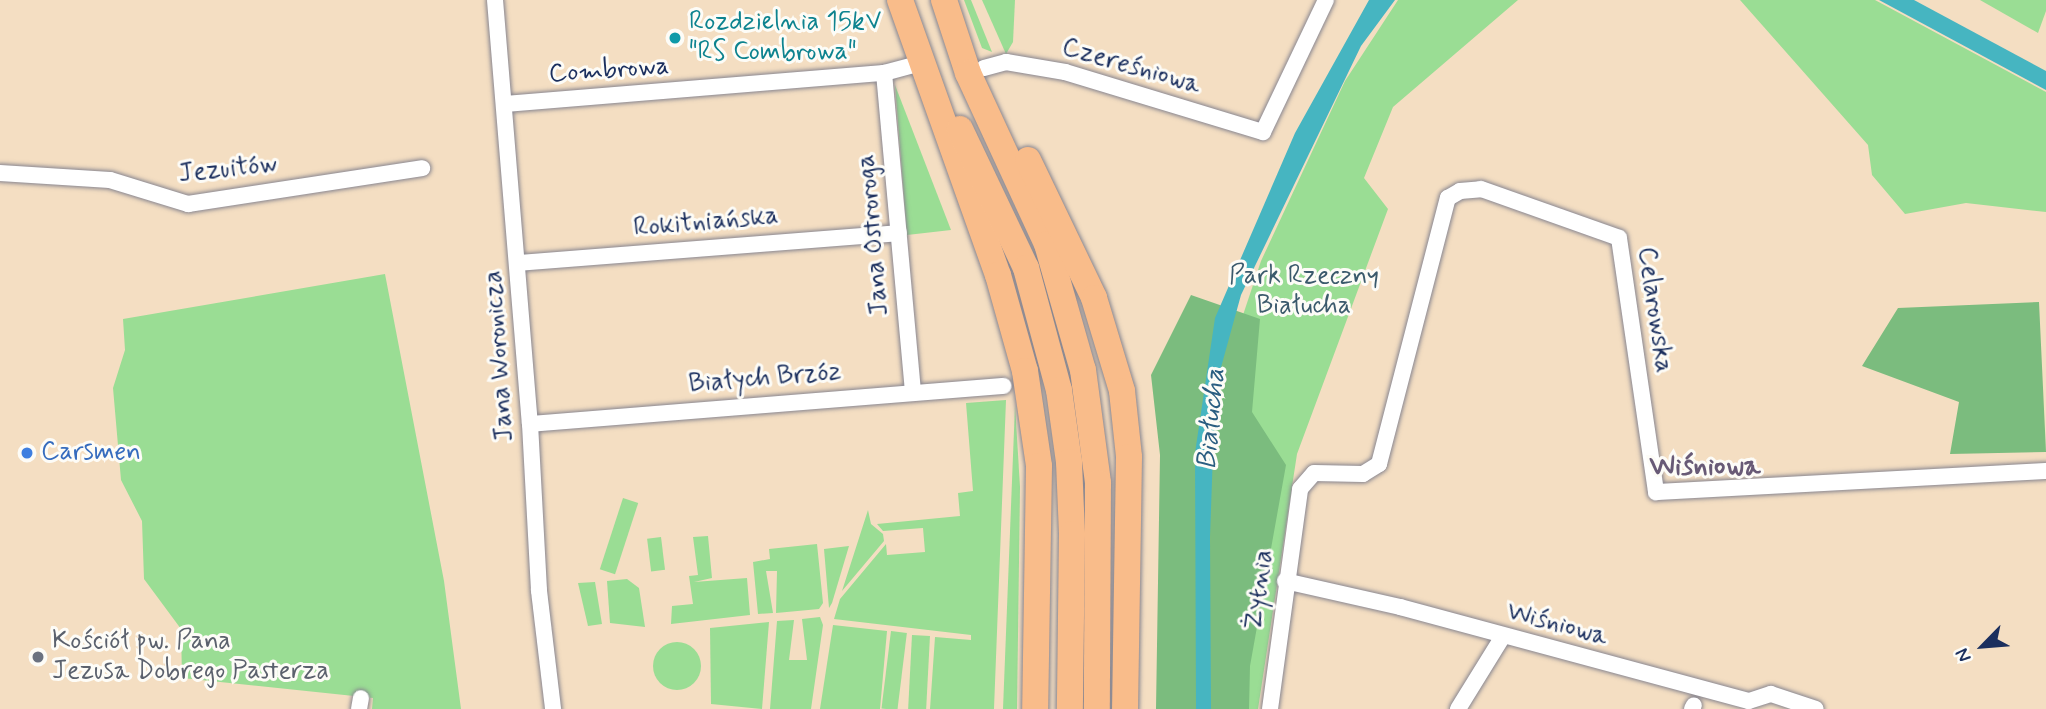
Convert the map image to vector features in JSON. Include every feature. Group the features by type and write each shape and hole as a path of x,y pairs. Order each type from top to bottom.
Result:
{"main road":[{"path":"900,0 925,62 1008,305 1032,414 1039,466 1035,709"},
{"path":"944,0 960,41 968,73 1037,219 1067,304 1089,400 1099,535 1097,709"},
{"path":"960,41 984,68 1084,275 1122,391 1129,457 1125,709"},
{"path":"925,62 992,191 1034,293 1063,410 1072,534 1070,709"}],"street":[{"name":"Jana Woronicza","path":"495,0 530,424 539,591 553,709"},
{"name":"Czereśniowa","path":"984,68 1006,62 1065,72 1263,132 1326,0"},
{"name":"Combrowa","path":"505,104 884,73 925,62"},
{"name":"Jana Ostroroga","path":"884,73 913,392"},
{"name":"Jezuitów","path":"0,173 110,180 188,204 422,168"},
{"name":"Celarowska","path":"1305,479 1314,473 1363,474 1379,464 1448,198 1481,188 1619,238 1656,492 2046,471"},
{"name":"Rokitniańska","path":"518,263 899,233"},
{"name":"Białych Brzóz","path":"530,424 1003,386"},
{"name":"Żytnia","path":"1270,709 1285,582 1305,479"},
{"name":"Wiśniowa","path":"1285,582 1749,701 1771,694 1816,709"},
{"path":"1458,709 1503,636"}],"green space":[{"path":"964,0 971,0 992,52 982,48"},
{"path":"982,0 1015,0 1013,42 1006,54"},
{"name":"Park Rzeczny Białucha","path":"1398,0 1518,0 1393,107 1364,178 1388,209 1297,454 1258,709 1224,709 1241,321 1261,261 1345,81"},
{"path":"1740,0 1875,0 2046,92 2046,212 1966,203 1905,214 1872,175 1868,145"},
{"path":"1980,0 2046,0 2046,11 2038,33"},
{"path":"895,85 951,230 907,235"},
{"path":"385,274 444,581 461,709 372,709 373,698 182,678 181,629 144,579 142,521 121,480 113,388 125,350 123,319"},
{"path":"1191,295 1260,319 1252,412 1286,465 1250,666 1249,709 1156,709 1160,455 1151,375"},
{"path":"2039,302 2046,452 1950,454 1959,402 1862,366 1898,308"},
{"path":"1006,400 994,709 930,709 935,637 971,640 971,635 834,619 840,599 886,544 887,555 925,552 923,528 883,531 877,524 960,516 958,493 973,491 966,403"},
{"path":"1015,405 1020,487 1017,709 1003,709"},
{"path":"623,498 638,503 615,574 600,569"},
{"path":"868,510 871,524 883,534 884,541 842,591"},
{"path":"708,536 712,578 694,582 747,578 750,615 671,624 672,606 693,604 689,576 698,575 693,537"},
{"path":"661,537 665,570 651,571 647,539"},
{"path":"817,544 823,603 819,609 776,613 777,571 766,571 773,613 758,614 753,562 770,559 769,549"},
{"path":"849,546 832,603 829,608 824,549"},
{"path":"627,579 639,588 645,627 610,623 607,581"},
{"path":"595,582 602,624 588,626 578,583"},
{"path":"820,617 823,625 811,709 770,709 777,621 794,620 789,660 807,660 802,619"},
{"path":"769,622 762,709 711,704 710,628"},
{"path":"833,625 887,631 880,709 820,709"},
{"path":"891,631 907,633 898,709 881,708"},
{"path":"912,635 930,636 926,709 908,709"},
{"path":"677,642 694,649 701,666 694,683 677,690 660,683 653,666 660,649"}],"water":[{"name":"Białucha","path":"1369,0 1395,0 1361,46 1241,295 1220,371 1215,396 1210,537 1211,709 1196,709 1195,453 1215,318 1295,133"},
{"path":"1879,0 1914,0 2046,71 2046,90"}],"place":[{"name":"Rozdzielnia 15kV \"RS Combrowa\"","path":"675,38"},
{"name":"Carsmen","path":"27,453"},
{"name":"Kościół pw. Pana Jezusa Dobrego Pasterza","path":"38,657"}],"district":[{"name":"Wiśniowa","path":"1705,467"}]}
